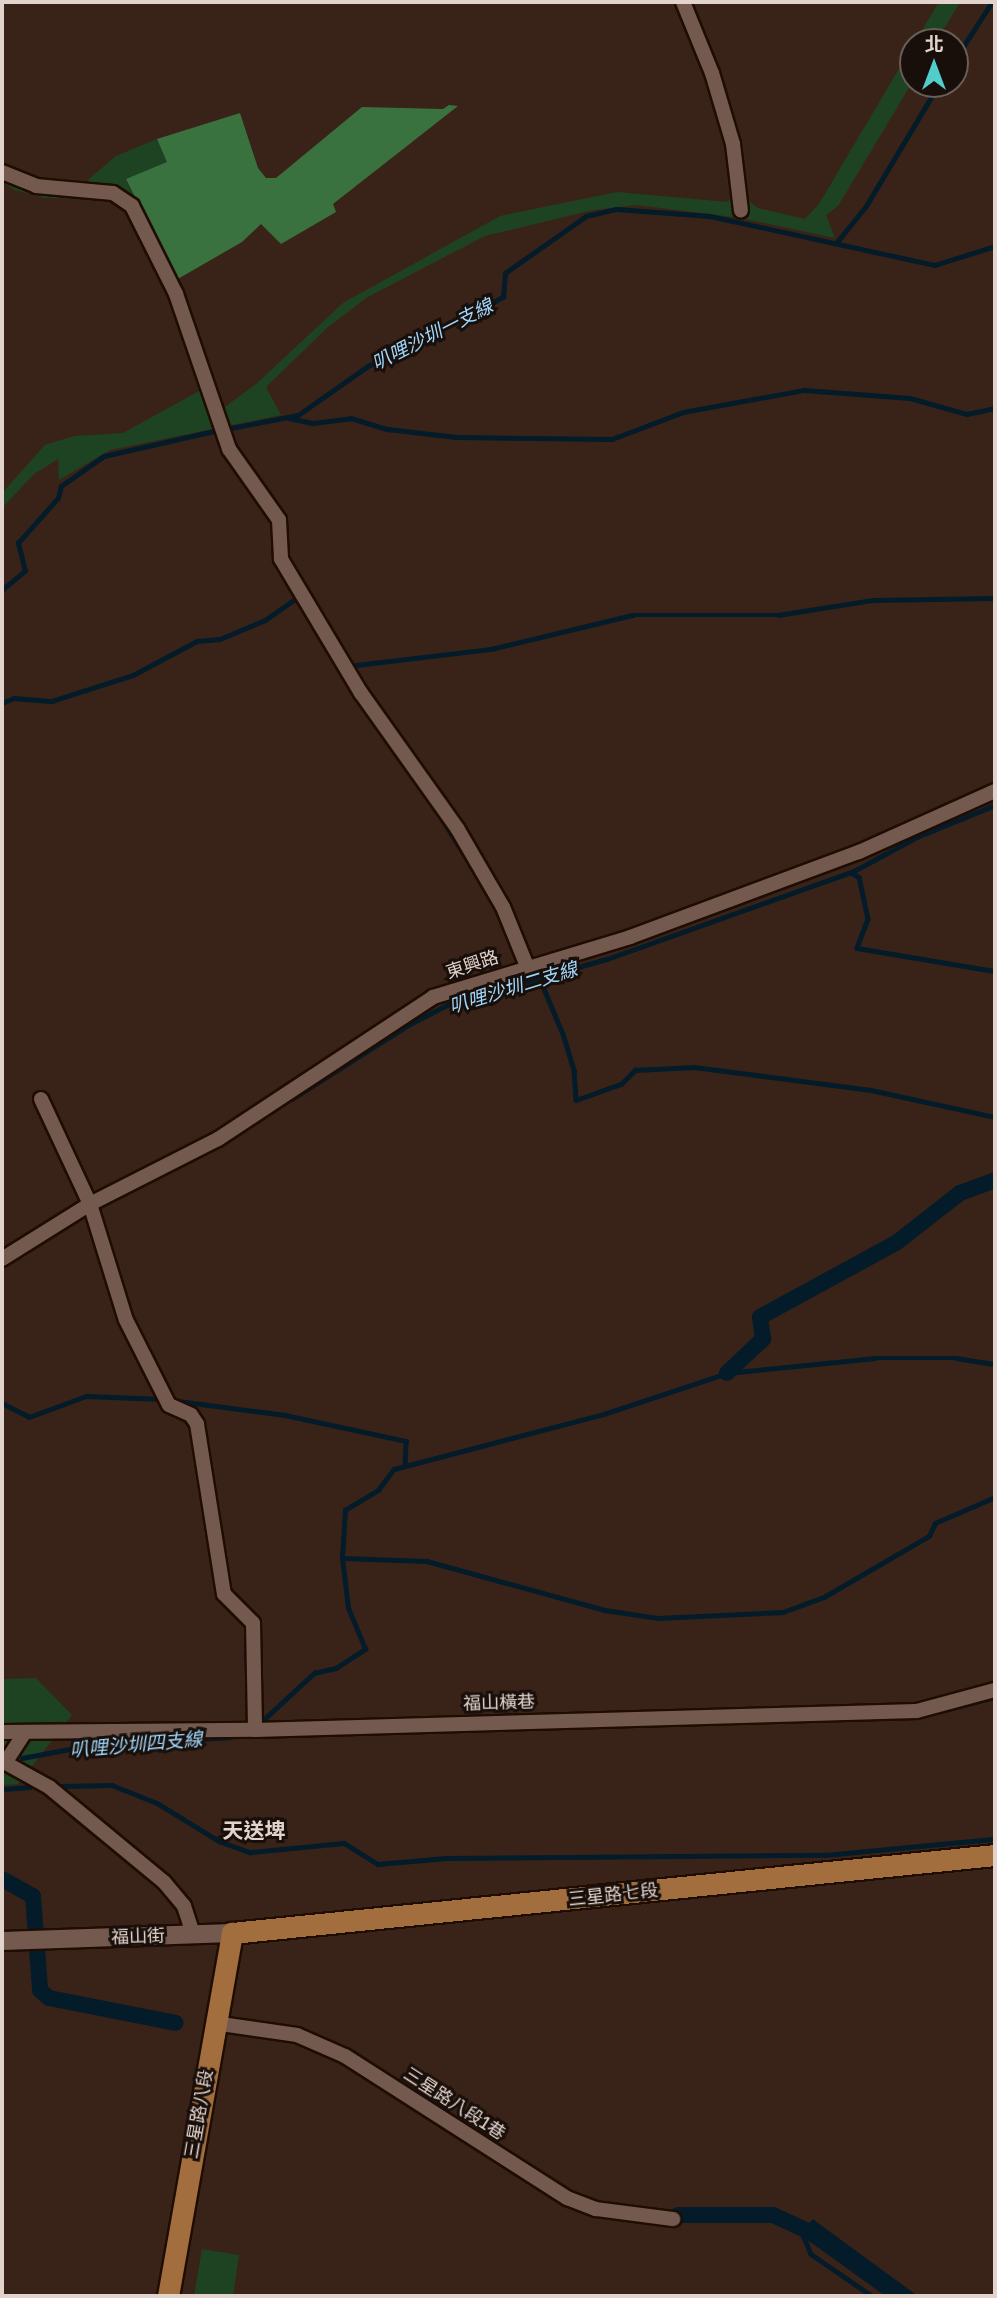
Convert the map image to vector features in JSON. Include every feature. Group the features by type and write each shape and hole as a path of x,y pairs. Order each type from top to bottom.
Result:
{"main road":[{"name":"三星路七段","path":"232,1933 995,1855"},
{"name":"三星路八段","path":"168,2296 232,1933"}],"street":[{"path":"683,2 712,73 733,144 741,211"},
{"path":"2,172 36,186 113,193 132,206 176,294 229,449 279,520 281,559 361,693 457,828 502,907 527,966"},
{"name":"東興路","path":"2,1259 90,1203 218,1139 433,997 643,932 859,852 995,791"},
{"path":"41,1099 90,1203 126,1320 169,1405 191,1415 197,1424 224,1594 253,1623 254,1730"},
{"name":"福山橫巷","path":"2,1732 254,1730 917,1711 995,1690"},
{"path":"25,1732 4,1762 49,1787 164,1882 184,1906 193,1934"},
{"name":"福山街","path":"2,1941 232,1933"},
{"name":"三星路八段1巷","path":"214,2023 297,2035 345,2056 567,2198 596,2209 673,2219"}],"green space":[{"path":"939,2 960,2 944,28 923,28"},
{"path":"899,69 899,98 903,98 838,206 826,215 835,238 741,218 637,205 593,210 485,236 366,298 328,327 266,387 281,415 110,450 59,480 58,459 34,474 2,508 2,493 45,445 74,436 123,433 201,390 175,308 123,206 112,199 45,198 15,190 2,182 2,167 22,177 82,185 116,156 157,139 168,162 126,180 152,230 221,410 256,384 343,303 500,216 617,192 728,202 739,181 746,199 758,208 805,219 819,204"},
{"path":"449,105 458,106 333,204 336,212 281,244 261,224 242,242 176,280 126,179 167,162 157,139 240,113 258,168 266,178 276,178 362,107 443,109"},
{"path":"36,1678 72,1715 18,1784 2,1785 2,1679"},
{"path":"202,2249 239,2255 233,2296 194,2296"}],"waterway":[{"path":"969,37 992,2"},
{"path":"837,242 866,206 931,98"},
{"name":"叭哩沙圳一支線","path":"226,429 298,415 368,366 503,297 505,273 586,216 616,209 710,216 935,265 995,246"},
{"path":"289,418 313,423 351,418 388,429 456,437 612,439 683,412 804,390 910,398 967,414 995,408"},
{"name":"叭哩沙圳一支線","path":"2,590 25,571 18,543 58,498 61,486 104,456 218,430"},
{"path":"2,703 14,698 52,701 133,675 197,641 220,639 265,620 298,597"},
{"path":"348,666 491,649 633,615 778,615 873,600 995,598"},
{"name":"叭哩沙圳二支線","path":"292,1099 408,1025 451,1003 607,959 852,872 917,837 995,805"},
{"path":"442,819 463,853"},
{"name":"叭哩沙圳二支線","path":"852,873 859,877 868,919 857,948 995,971"},
{"path":"526,946 563,1034 574,1071 576,1100 621,1084 635,1070 694,1067 871,1090 995,1117"},
{"path":"727,1373 763,1339 760,1317 896,1243 960,1193 995,1180"},
{"path":"342,1558 345,1510 378,1490 394,1469 604,1414 727,1373 875,1358 956,1358 995,1364"},
{"path":"2,1403 29,1417 86,1396 162,1399"},
{"path":"171,1400 285,1415 406,1441 405,1466"},
{"path":"260,1723 314,1673 336,1668 365,1649 348,1608 342,1558 427,1561 605,1610 658,1618 783,1612 824,1597 929,1536 935,1523 995,1497"},
{"path":"932,1713 995,1697"},
{"name":"叭哩沙圳四支線","path":"22,1758 80,1747 231,1737"},
{"path":"61,1786 112,1785 157,1803 219,1841 250,1852 344,1843 378,1864 446,1858 825,1855 995,1839"},
{"path":"2,1789 30,1787"},
{"path":"2,1879 33,1896 40,1990 49,1998 176,2023"},
{"path":"678,2215 773,2215 810,2232 899,2296"},
{"path":"810,2225 813,2222 914,2296"},
{"path":"807,2231 804,2237 811,2254 872,2296"}],"district":[{"name":"天送埤","path":"254,1830"}]}
